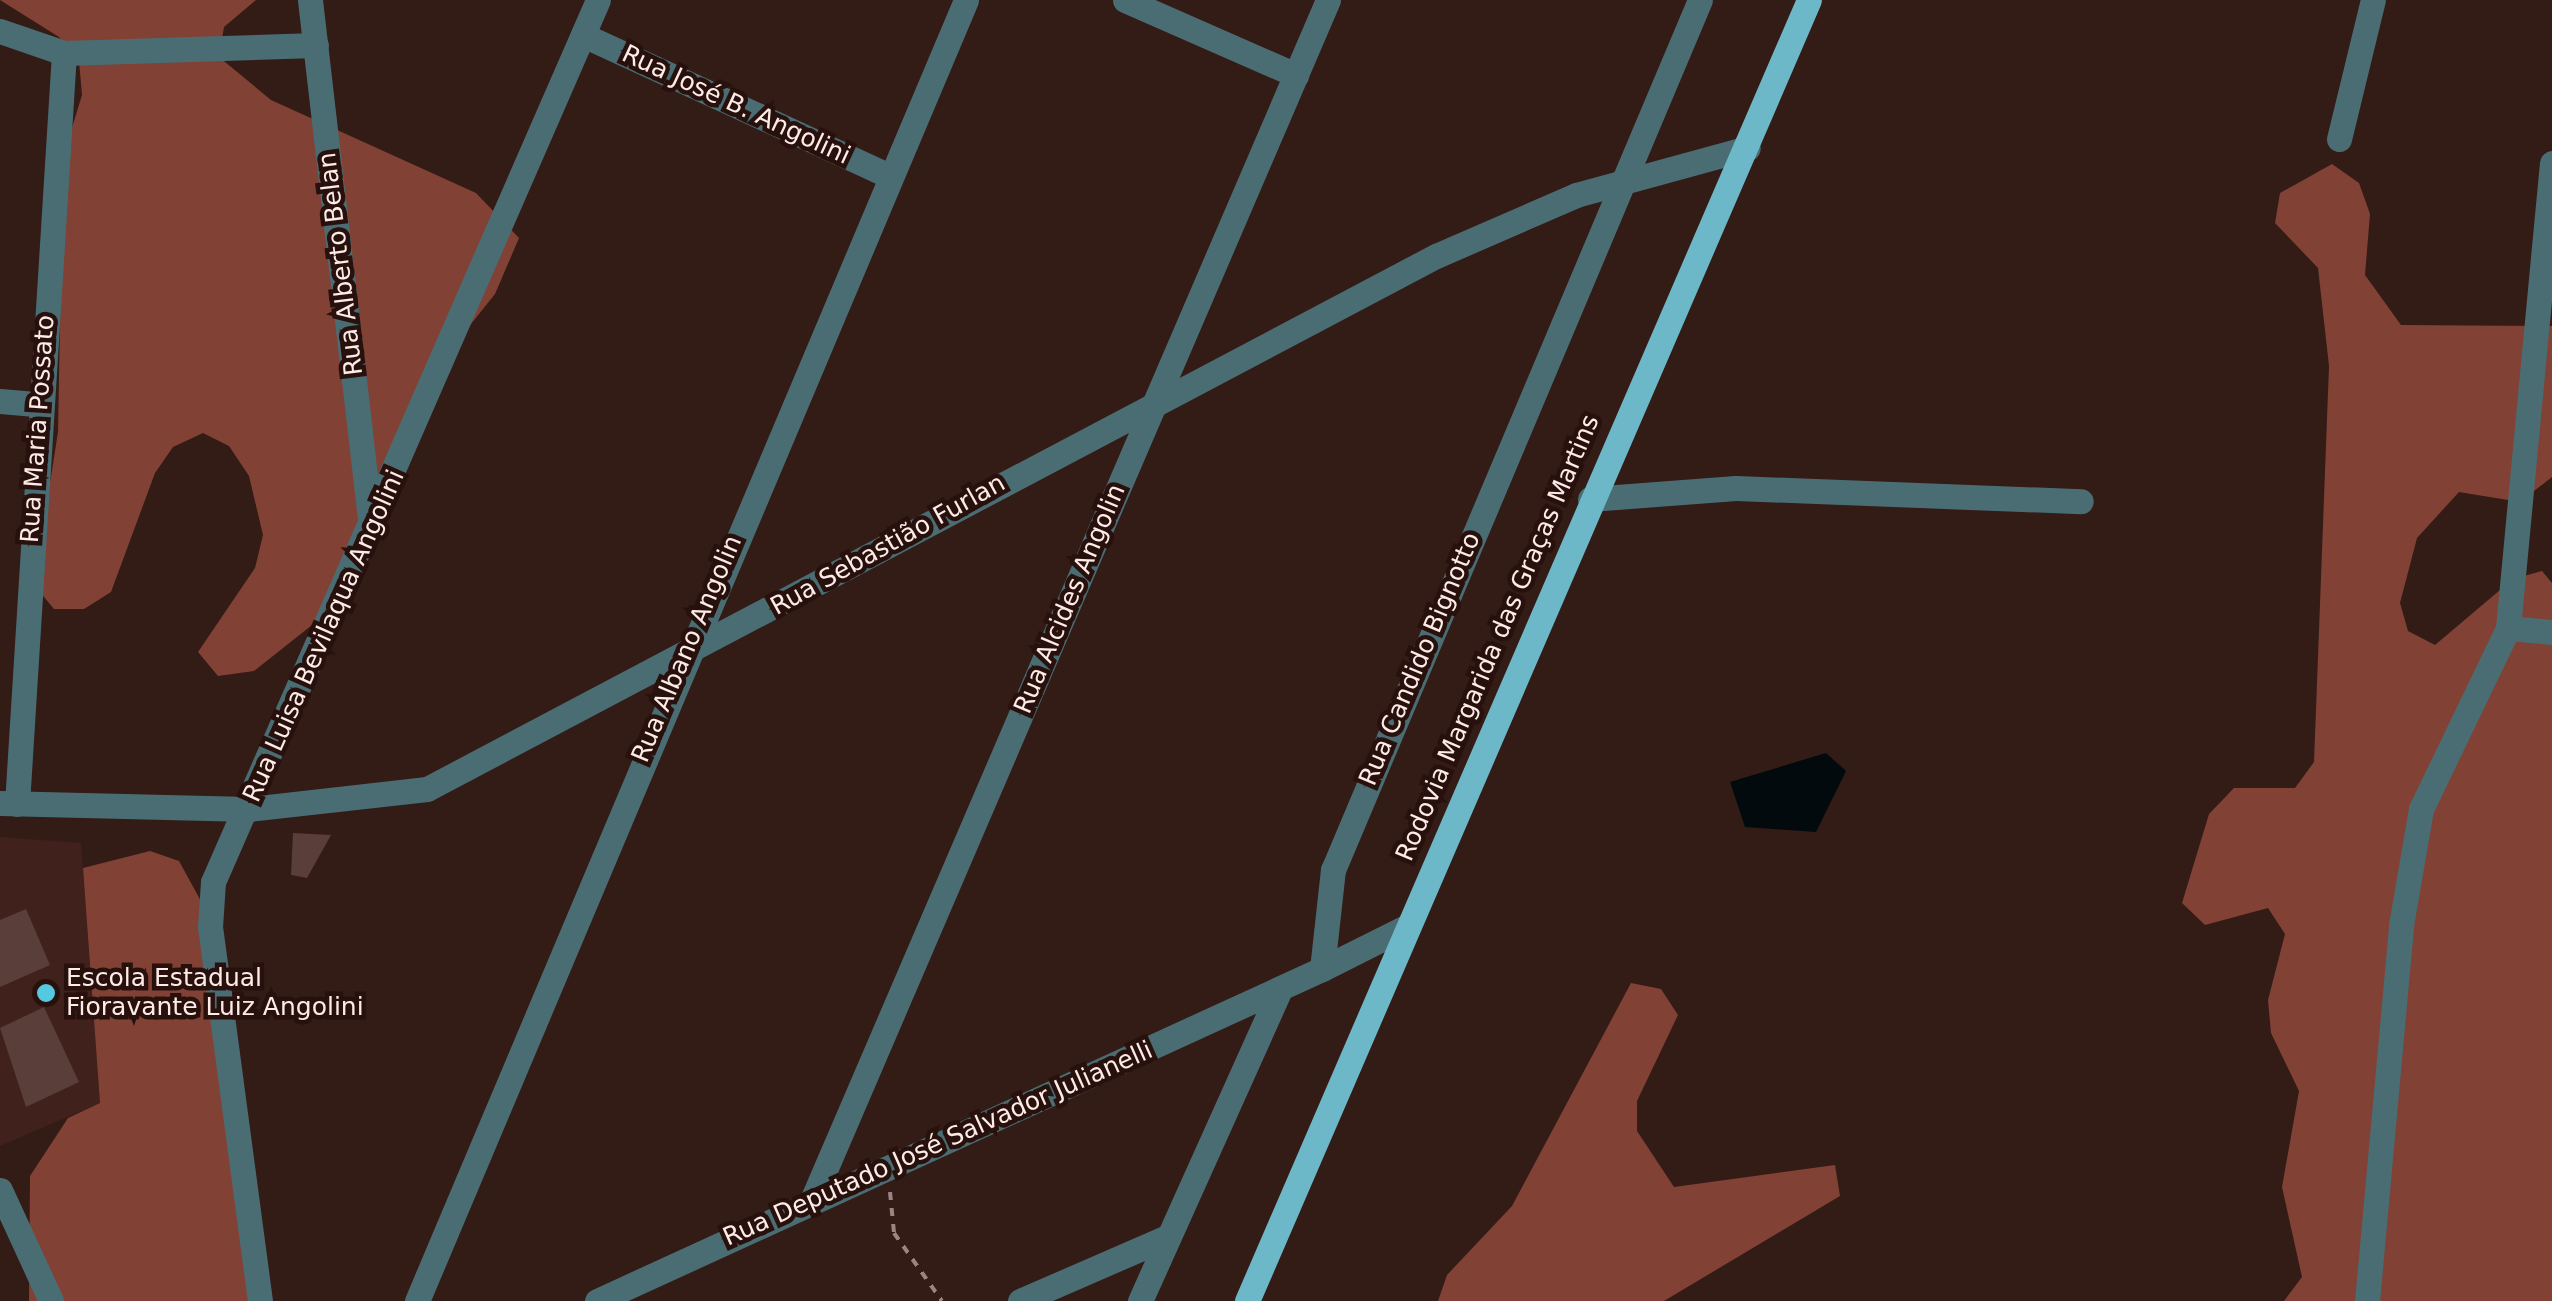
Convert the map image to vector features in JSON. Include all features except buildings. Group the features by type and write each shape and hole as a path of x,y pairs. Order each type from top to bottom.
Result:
{"main road":[{"name":"Rodovia Margarida das Graças Martins","path":"1246,1301 1809,0"}],"street":[{"name":"Rua Alberto Belan","path":"310,0 371,528"},
{"name":"Rua Luisa Bevilaqua Angolini","path":"260,1301 209,915 218,868 249,809 598,0"},
{"name":"Rua Albano Angolin","path":"417,1301 683,658 966,0"},
{"path":"1125,0 1296,75"},
{"name":"Rua Alcides Angolin","path":"813,1198 1328,0"},
{"name":"Rua Candido Bignotto","path":"1322,968 1333,870 1632,176 1700,0"},
{"path":"2339,139 2373,0"},
{"path":"0,31 64,54 316,44"},
{"name":"Rua José B. Angolini","path":"583,35 889,176"},
{"name":"Rua Maria Possato","path":"9,804 64,54"},
{"name":"Rua Sebastião Furlan","path":"9,804 249,809 411,794 683,658 1158,396 1493,228 1632,176 1748,148"},
{"path":"2366,1301 2412,840 2508,628 2552,163"},
{"path":"0,401 38,404"},
{"path":"1590,499 1736,488 2081,502"},
{"path":"2508,628 2552,632"},
{"path":"1140,1301 1165,1238 1280,990 1406,927"},
{"name":"Rua Deputado José Salvador Julianelli","path":"597,1301 887,1164 1280,990"},
{"path":"0,1190 51,1301"},
{"path":"1020,1301 1165,1238"}],"path":[{"path":"887,1164 894,1233 942,1301"}],"shaded area":[{"path":"0,0 256,0 224,27 219,57 271,100 476,193 519,238 495,294 455,344 355,591 254,671 218,676 198,652 255,568 263,535 249,476 229,446 203,433 173,447 155,473 111,592 84,609 54,609 34,585 58,432 63,157 82,95 79,61 59,37"},
{"path":"2332,164 2359,183 2370,214 2365,275 2401,325 2552,326 2552,477 2520,502 2459,492 2417,538 2400,603 2408,631 2435,645 2513,579 2542,571 2552,583 2552,1301 2284,1301 2302,1277 2282,1187 2299,1091 2271,1033 2268,1000 2285,934 2268,908 2205,925 2182,903 2209,814 2234,788 2295,788 2314,762 2329,366 2318,268 2275,223 2280,193"},
{"path":"1826,753 1846,771 1816,832 1745,827 1730,782"},
{"name":"Escola Estadual Fioravante Luiz Angolini","path":"0,837 81,843 100,1103 0,1146"},
{"path":"150,851 179,861 208,914 258,1301 29,1301 30,1176 68,1118 100,1103 83,868"},
{"path":"1631,983 1661,989 1678,1015 1637,1101 1637,1131 1674,1187 1835,1165 1840,1196 1664,1301 1438,1301 1447,1275 1512,1206"}],"place":[{"name":"Escola Estadual Fioravante Luiz Angolini","path":"46,993"}]}
